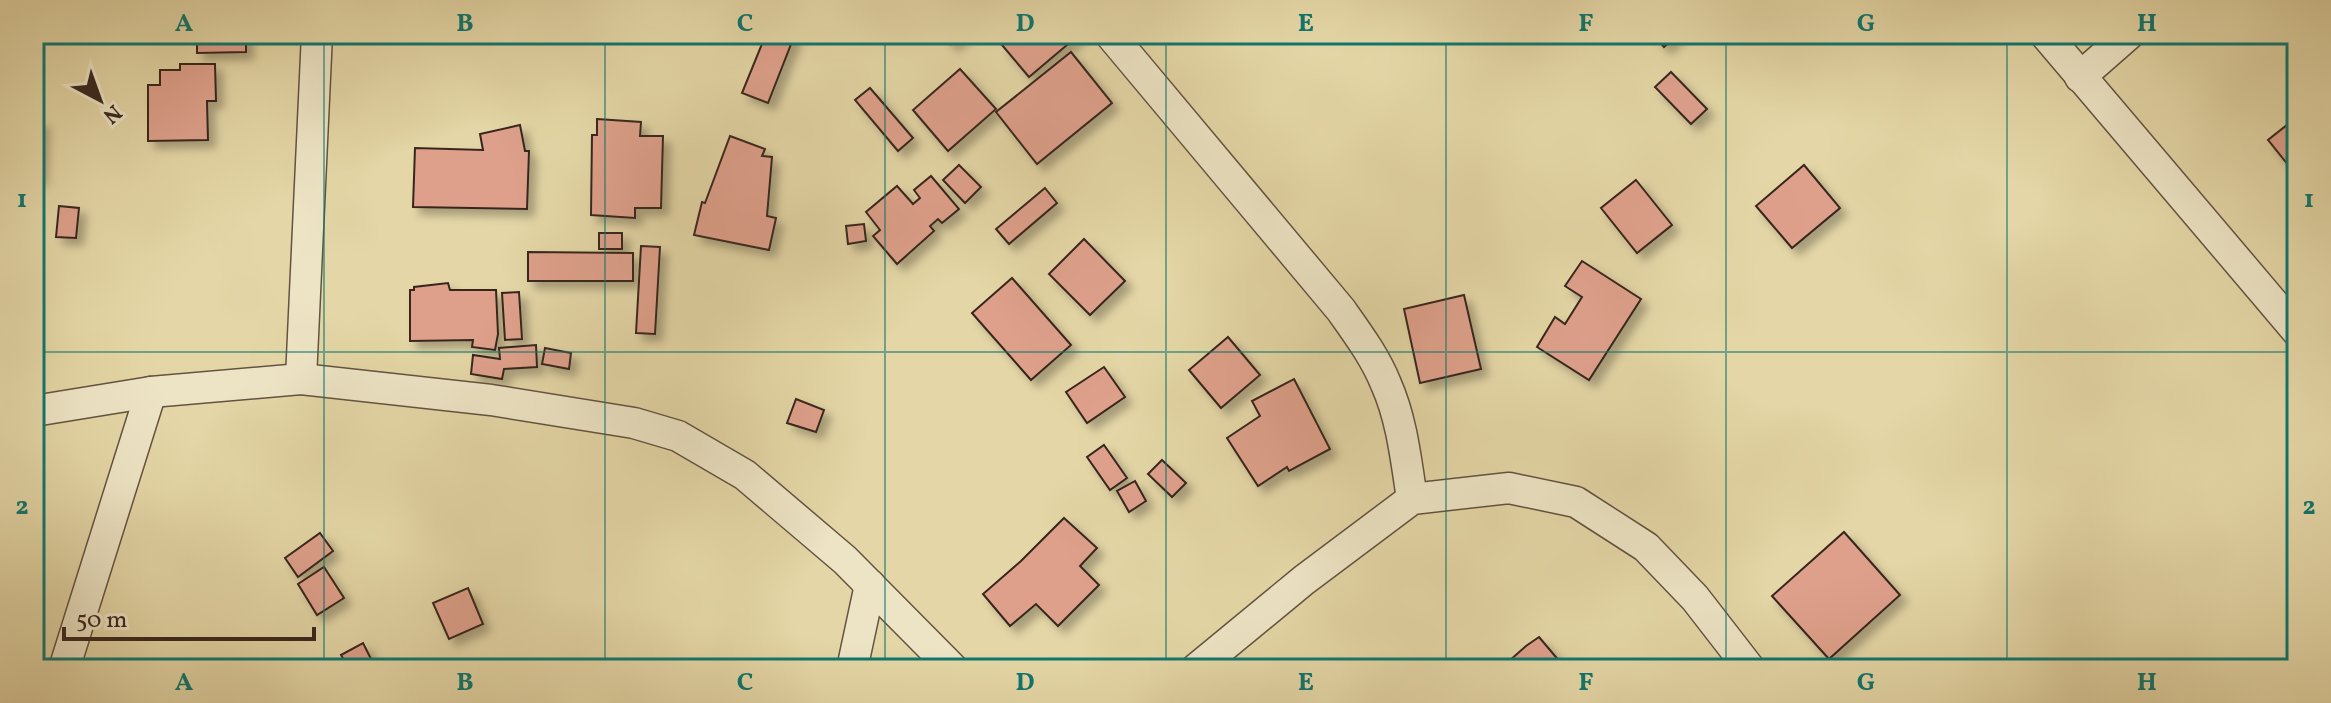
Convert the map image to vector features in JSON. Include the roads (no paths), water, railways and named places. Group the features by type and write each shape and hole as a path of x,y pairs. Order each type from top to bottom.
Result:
{"street":[{"path":"301,379 317,34"},
{"path":"1110,34 1341,310 1366,345 1387,384 1400,423 1412,499"},
{"path":"2045,34 2297,331"},
{"path":"2080,77 2129,34"},
{"path":"34,411 151,392 301,379 491,400 634,423 678,436 745,475 845,560 953,669"},
{"path":"64,669 151,392"},
{"path":"1196,669 1304,580 1412,499 1509,488 1576,502 1646,547 1695,598 1750,669"},
{"path":"852,669 870,585"}]}
